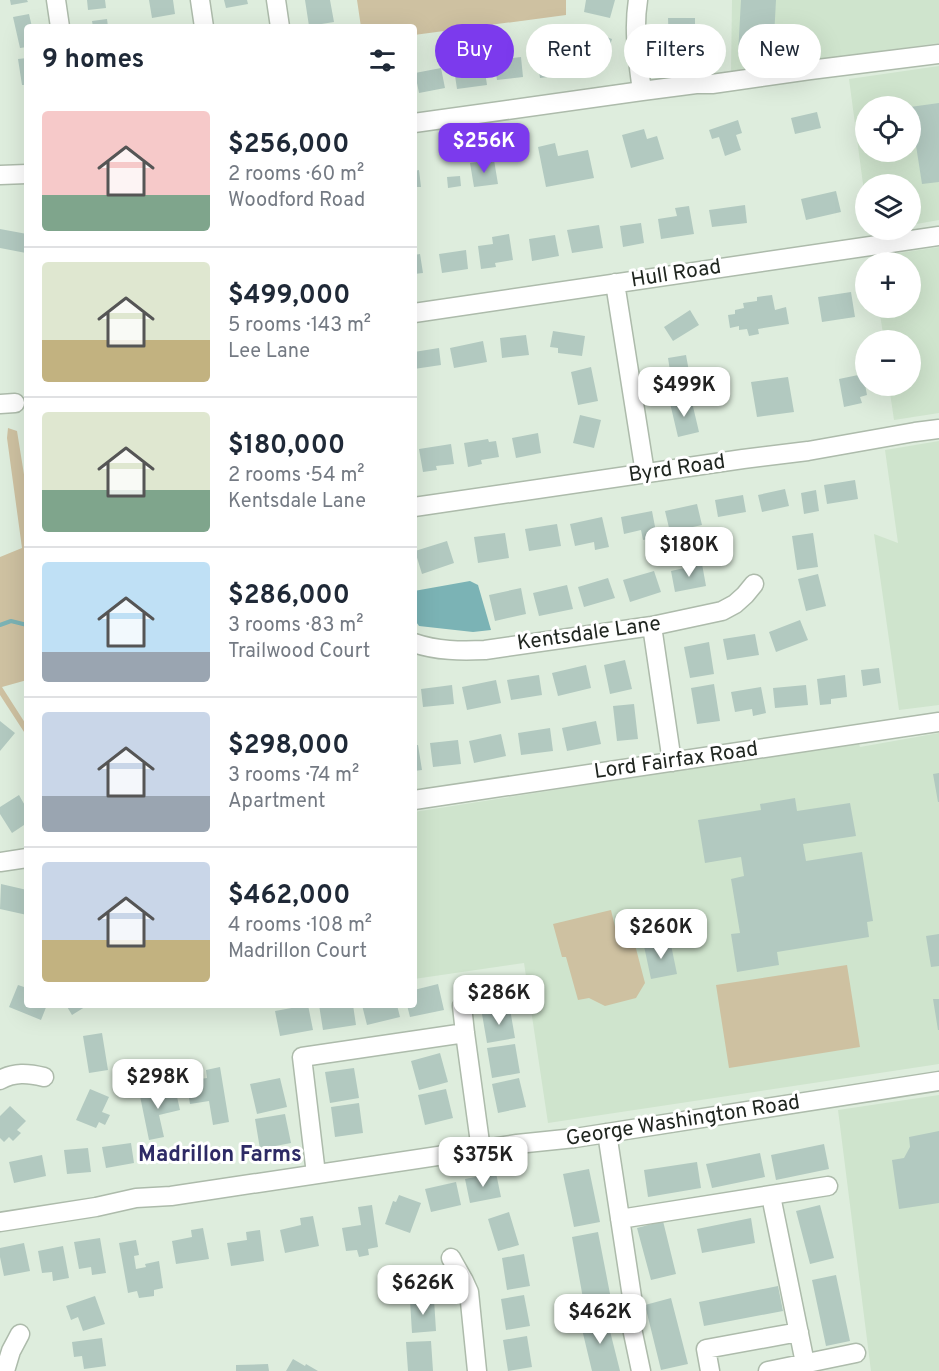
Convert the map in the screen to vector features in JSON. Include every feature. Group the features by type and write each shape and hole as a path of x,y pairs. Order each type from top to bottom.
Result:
{"street":[{"path":"56,0 60,24"},
{"path":"200,0 204,24"},
{"path":"276,0 280,24"},
{"path":"638,0 635,20 636,45 642,91"},
{"path":"417,123 642,91 939,54"},
{"path":"0,175 24,174"},
{"name":"Hull Road","path":"417,313 939,236"},
{"path":"615,283 645,473"},
{"name":"Byrd Road","path":"417,507 808,451 939,429"},
{"name":"Kentsdale Lane","path":"417,644 441,649 485,650 652,626 722,611 740,600 754,584"},
{"path":"652,626 672,762"},
{"name":"Lord Fairfax Road","path":"417,800 939,722"},
{"path":"0,862 24,858"},
{"path":"462,1006 481,1150"},
{"path":"316,1174 302,1057 465,1033"},
{"path":"0,1080 8,1076 31,1073 44,1077"},
{"name":"George Washington Road","path":"0,1222 96,1207 136,1198 171,1196 607,1133 939,1081"},
{"path":"607,1133 632,1297 629,1314 641,1371"},
{"path":"620,1219 828,1186"},
{"path":"771,1196 806,1363"},
{"path":"451,1258 469,1292 477,1371"},
{"path":"710,1371 706,1349 800,1332"},
{"path":"5,1371 11,1351 20,1334"},
{"path":"768,1371 856,1353"}],"shaded area":[{"path":"357,0 566,0 566,15 498,24 435,24 435,32 417,35 417,24 361,24"},
{"path":"732,0 939,0 939,43 821,59 821,24 738,24 738,71 731,72"},
{"path":"939,66 939,220 921,223 921,174 862,174 860,162 921,162 921,96 855,96 855,124 849,79"},
{"path":"939,247 939,413 894,420 890,396 921,396 921,330 882,330 881,318 921,318 921,252 906,252"},
{"path":"8,428 17,431 24,474 24,681 2,687 24,721 24,732 0,695 0,557 22,548 7,438"},
{"path":"939,441 939,705 899,710 874,534 898,543 885,450"},
{"path":"939,733 939,1064 548,1123 524,963 417,979 417,812 694,768 859,744 860,747"},
{"path":"611,910 616,931 630,942 634,941 645,983 636,998 605,1006 589,998 578,1000 566,957 562,957 553,924"},
{"path":"847,965 860,1047 729,1068 716,985"},
{"path":"939,1095 939,1371 871,1371 838,1110"}],"water":[{"path":"470,581 478,585 491,630 473,632 419,626 417,623 417,590"}],"building":[{"path":"10,0 27,0 28,2 11,5"},
{"path":"87,0 105,0 106,8 88,10"},
{"path":"149,0 173,0 175,14 152,18"},
{"path":"224,0 247,0 248,4 226,8"},
{"path":"305,0 330,0 334,22 309,24"},
{"path":"586,0 615,0 610,18 584,12"},
{"path":"741,0 776,0 775,24 740,24"},
{"path":"29,14 31,24 24,24 24,47 20,48 13,17"},
{"path":"668,18 695,18 695,24 668,24"},
{"path":"107,19 108,24 92,24 92,21"},
{"path":"521,57 523,77 497,80 497,78 514,78 514,58"},
{"path":"24,58 24,85 22,85 18,59"},
{"path":"435,69 435,78 443,78 445,88 419,93 417,73"},
{"path":"455,78 486,78 487,85 457,89"},
{"path":"939,103 939,182 922,184 919,162 921,162 921,105"},
{"path":"817,112 821,128 795,134 791,118"},
{"path":"738,120 742,133 736,135 741,150 725,156 719,137 712,139 709,130"},
{"path":"644,129 647,139 657,136 664,159 631,168 622,135"},
{"path":"555,143 558,156 588,150 594,178 546,187 538,147"},
{"path":"494,160 498,184 474,187 470,163"},
{"path":"417,170 419,170 421,187 417,187"},
{"path":"460,176 461,186 448,188 447,177"},
{"path":"836,191 841,212 806,220 801,199"},
{"path":"745,205 747,223 712,227 709,210"},
{"path":"689,206 694,234 661,239 658,219 677,216 675,208"},
{"path":"641,223 644,243 623,247 620,226"},
{"path":"599,225 603,248 572,253 567,230"},
{"path":"0,229 24,233 24,253 0,248"},
{"path":"509,234 513,260 495,263 496,267 481,269 478,246 493,244 492,237"},
{"path":"555,235 559,256 532,261 529,239"},
{"path":"466,250 468,269 442,273 439,254"},
{"path":"417,254 420,254 423,273 417,274"},
{"path":"851,292 855,317 822,322 818,297"},
{"path":"772,295 775,310 786,307 789,324 758,329 759,334 749,336 747,329 739,330 739,326 730,328 728,315 735,314 735,310 744,308 743,303 757,301 757,297"},
{"path":"690,310 699,325 673,341 664,327"},
{"path":"553,331 585,336 582,356 558,353 558,348 550,347"},
{"path":"526,335 529,355 502,358 500,338"},
{"path":"483,341 487,362 454,368 450,348"},
{"path":"439,348 441,365 417,369 417,352"},
{"path":"686,355 692,388 673,390 668,358"},
{"path":"591,367 598,401 578,405 571,372"},
{"path":"855,376 855,396 864,396 860,397 862,403 844,407 839,379"},
{"path":"788,377 794,412 757,417 751,382"},
{"path":"691,398 699,432 678,437 670,403"},
{"path":"580,415 601,420 594,448 573,443"},
{"path":"538,433 541,453 516,458 512,438"},
{"path":"488,439 489,442 496,441 499,457 481,460 482,464 468,467 464,443"},
{"path":"451,444 454,464 436,466 437,470 423,472 419,449"},
{"path":"855,480 858,499 827,504 824,485"},
{"path":"785,489 789,506 762,512 758,495"},
{"path":"816,490 819,511 804,514 801,493"},
{"path":"743,495 746,512 718,517 715,500"},
{"path":"697,504 702,525 670,532 665,511"},
{"path":"652,511 657,537 643,540 641,530 624,534 621,517"},
{"path":"602,517 609,547 595,550 594,542 575,546 570,524"},
{"path":"557,524 561,546 529,551 525,529"},
{"path":"505,533 509,558 478,563 474,537"},
{"path":"813,533 818,567 797,570 792,536"},
{"path":"447,541 454,563 422,574 417,550"},
{"path":"702,564 706,586 675,592 671,571"},
{"path":"654,571 661,592 630,602 623,580"},
{"path":"818,574 826,606 806,611 798,579"},
{"path":"608,578 615,598 584,607 578,587"},
{"path":"567,585 573,609 539,616 533,593"},
{"path":"521,588 526,614 495,621 489,595"},
{"path":"800,620 808,640 776,652 769,632"},
{"path":"755,634 759,655 727,660 723,639"},
{"path":"709,642 714,674 690,678 684,647"},
{"path":"625,660 632,689 610,694 604,665"},
{"path":"586,665 591,688 558,696 552,673"},
{"path":"879,668 881,683 863,686 861,670"},
{"path":"539,675 542,695 511,700 507,680"},
{"path":"845,675 847,697 831,699 831,704 820,705 817,679"},
{"path":"496,680 501,703 467,710 462,687"},
{"path":"714,684 720,721 697,724 691,688"},
{"path":"452,685 454,704 423,707 421,689"},
{"path":"806,685 808,705 775,708 773,688"},
{"path":"761,687 766,713 753,716 752,709 735,712 731,692"},
{"path":"634,704 638,739 617,741 613,706"},
{"path":"0,721 15,733 0,751"},
{"path":"596,721 601,744 567,751 562,728"},
{"path":"550,728 553,751 521,755 518,733"},
{"path":"501,734 506,756 474,763 469,741"},
{"path":"458,740 461,764 433,767 430,743"},
{"path":"417,745 418,745 422,770 417,771"},
{"path":"939,773 939,802 938,802 933,774"},
{"path":"19,795 24,804 24,825 12,833 0,814 0,807"},
{"path":"795,798 797,811 850,803 856,836 803,844 806,861 862,852 873,921 867,922 869,937 777,952 779,965 737,972 731,934 740,933 731,879 744,876 741,857 705,863 698,820 761,810 760,804"},
{"path":"1,884 24,889 24,914 0,909"},
{"path":"939,934 939,966 931,967 926,936"},
{"path":"670,940 677,974 651,979 644,946"},
{"path":"505,975 509,1005 481,1009 477,979"},
{"path":"438,984 444,1010 410,1017 408,1008 417,1008 417,989"},
{"path":"18,985 24,987 24,1008 46,1008 41,1020 9,1007"},
{"path":"933,999 939,999 939,1030 938,1030"},
{"path":"68,1008 83,1008 72,1015"},
{"path":"309,1008 313,1030 280,1036 275,1011"},
{"path":"319,1008 353,1008 356,1025 323,1030"},
{"path":"363,1008 398,1008 400,1017 367,1025"},
{"path":"510,1009 515,1038 487,1043 482,1014"},
{"path":"102,1033 108,1070 89,1073 83,1036"},
{"path":"515,1044 520,1073 492,1078 487,1048"},
{"path":"440,1053 448,1082 419,1090 411,1061"},
{"path":"220,1067 229,1122 213,1125 209,1101 190,1104 186,1081 207,1078 206,1070"},
{"path":"354,1068 359,1098 330,1103 325,1072"},
{"path":"280,1078 287,1107 257,1114 250,1084"},
{"path":"519,1078 526,1107 498,1113 492,1084"},
{"path":"175,1088 180,1110 159,1115 164,1137 149,1140 140,1096"},
{"path":"90,1089 109,1097 102,1112 110,1115 105,1125 99,1122 96,1128 76,1120"},
{"path":"446,1089 453,1118 425,1125 418,1095"},
{"path":"359,1103 363,1133 335,1137 331,1107"},
{"path":"10,1106 26,1121 17,1130 21,1133 13,1141 9,1137 4,1142 0,1138 0,1116"},
{"path":"285,1114 291,1143 260,1149 255,1119"},
{"path":"939,1131 939,1203 899,1209 892,1160 904,1158 910,1147 909,1137"},
{"path":"131,1143 134,1163 106,1168 102,1147"},
{"path":"824,1144 829,1169 776,1180 771,1155"},
{"path":"88,1148 91,1172 67,1174 64,1150"},
{"path":"760,1153 765,1177 712,1188 706,1164"},
{"path":"42,1155 46,1176 14,1183 9,1162"},
{"path":"697,1162 701,1188 648,1197 644,1170"},
{"path":"589,1169 600,1222 574,1227 563,1174"},
{"path":"496,1173 501,1197 470,1203 465,1179"},
{"path":"456,1182 461,1205 431,1212 425,1189"},
{"path":"399,1195 421,1203 410,1233 385,1224 393,1201 396,1202"},
{"path":"372,1205 378,1247 368,1249 369,1255 359,1257 357,1250 346,1251 342,1228 361,1225 358,1207"},
{"path":"820,1205 834,1258 810,1264 796,1211"},
{"path":"509,1212 519,1245 498,1251 488,1219"},
{"path":"313,1216 319,1246 285,1253 280,1230 301,1225 300,1218"},
{"path":"751,1218 755,1243 702,1253 697,1229"},
{"path":"663,1221 676,1274 651,1280 637,1228"},
{"path":"203,1228 209,1259 176,1264 172,1241 192,1237 191,1230"},
{"path":"260,1230 264,1261 231,1266 227,1243 247,1240 246,1232"},
{"path":"598,1232 611,1299 584,1304 572,1237"},
{"path":"100,1238 106,1273 92,1275 91,1267 79,1269 74,1242"},
{"path":"136,1240 139,1255 134,1256 136,1269 159,1261 163,1288 154,1290 154,1296 139,1298 137,1291 128,1293 119,1243"},
{"path":"24,1243 30,1271 4,1276 0,1248"},
{"path":"63,1246 69,1278 53,1281 52,1272 42,1273 38,1251"},
{"path":"524,1254 530,1286 507,1290 502,1258"},
{"path":"836,1275 850,1341 826,1346 812,1280"},
{"path":"778,1286 783,1311 704,1326 699,1302"},
{"path":"524,1295 530,1326 506,1330 501,1299"},
{"path":"95,1296 105,1324 83,1331 78,1317 71,1320 66,1306"},
{"path":"671,1298 688,1364 661,1370 645,1305"},
{"path":"434,1299 436,1331 412,1333 410,1300"},
{"path":"606,1315 620,1371 592,1371 580,1321"},
{"path":"527,1336 532,1367 508,1371 503,1340"},
{"path":"102,1338 106,1366 84,1369 82,1356 74,1357 72,1342"},
{"path":"431,1341 433,1371 408,1371 406,1342"},
{"path":"293,1359 305,1366 306,1364 318,1371 286,1371"},
{"path":"268,1364 269,1371 236,1371 236,1365"}],"waterway":[{"path":"0,625 11,621 24,624"}],"district":[{"name":"Madrillon Farms","path":"220,1155"}]}
